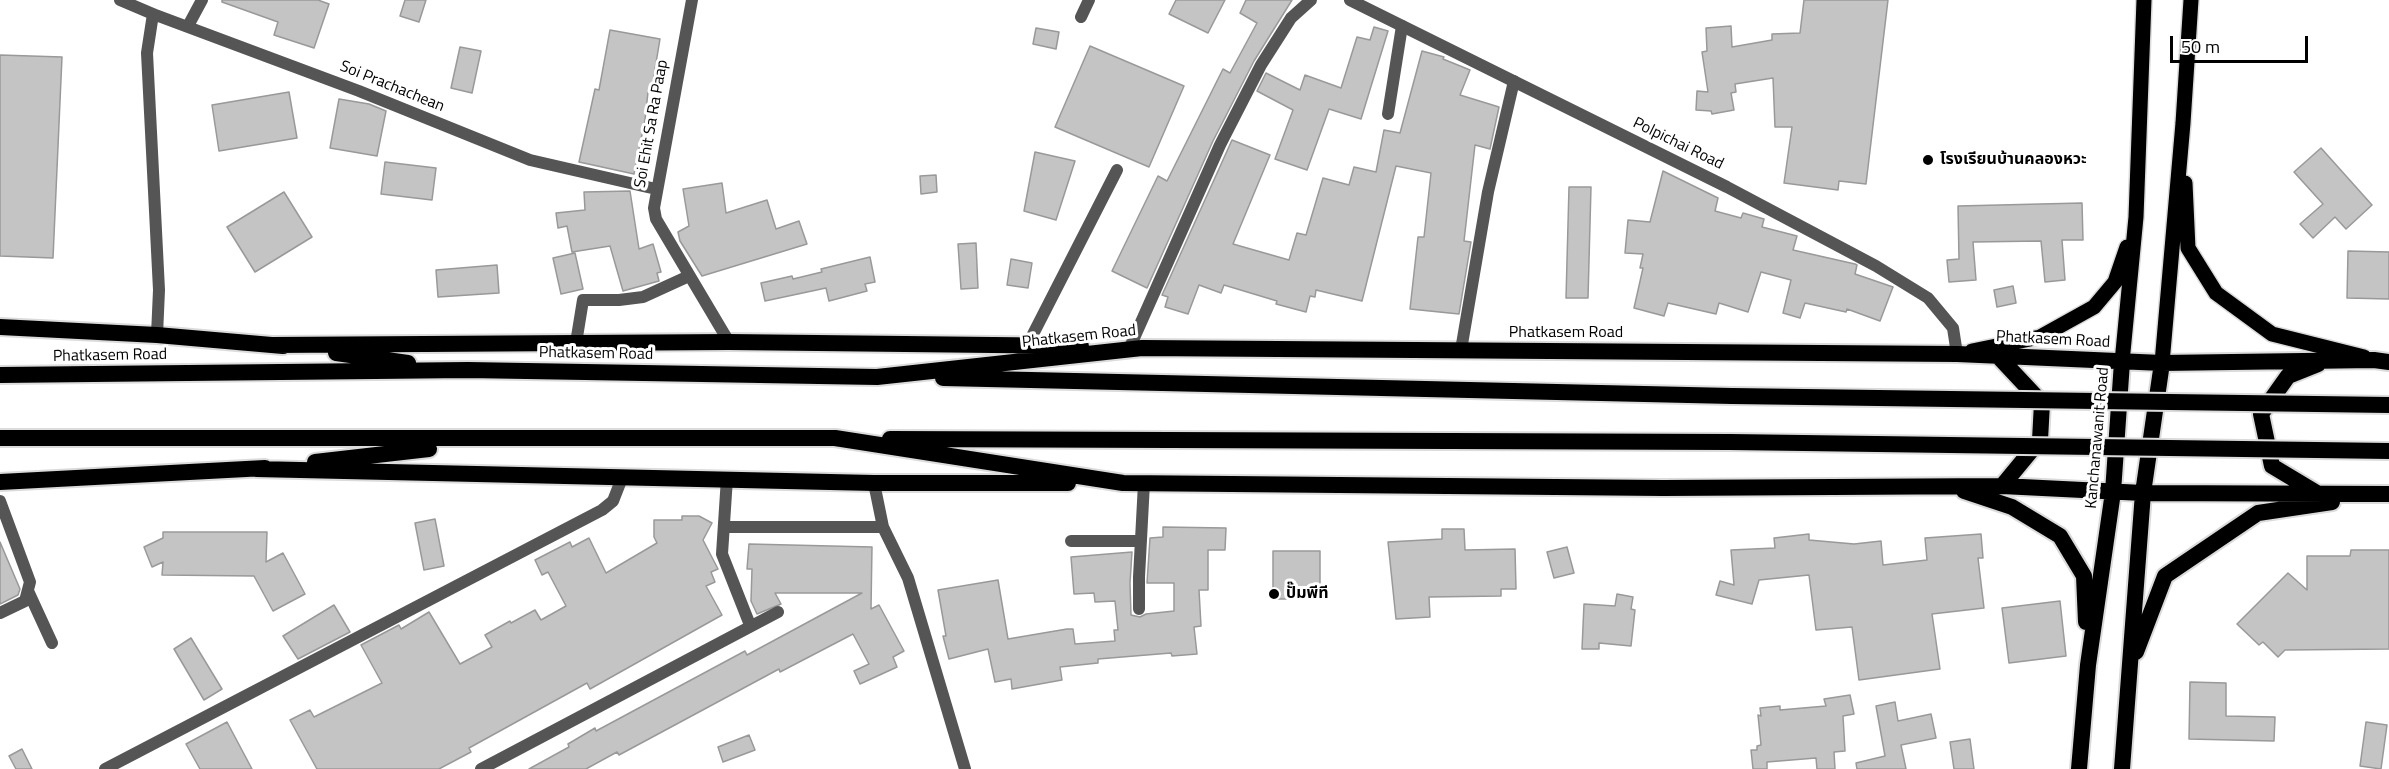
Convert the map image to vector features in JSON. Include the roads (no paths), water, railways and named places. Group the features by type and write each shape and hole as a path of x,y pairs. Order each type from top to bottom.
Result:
{"highway":[{"path":"0,327 157,334 272,345 468,370"},
{"path":"272,345 729,342 1136,347"},
{"name":"Phatkasem Road","path":"0,375 468,370 876,377 1136,347 1958,354 2162,363 2382,361"},
{"path":"1997,355 2042,403 2040,440 2002,486"},
{"path":"2317,494 2272,466 2261,414 2288,376 2327,361"},
{"name":"Kanchanawanit Road","path":"2079,769 2088,665 2113,492 2122,362"},
{"path":"2122,769 2143,493 2162,363"},
{"path":"876,377 1732,396 2389,405"},
{"path":"0,438 505,440 835,438 1730,442 2389,451"},
{"path":"835,438 1123,483"},
{"path":"0,482 256,469 505,440"},
{"path":"256,469 874,483 1651,488 2002,486 2143,493 2386,494"},
{"path":"1950,487 2012,507 2060,536 2084,576 2088,665"},
{"path":"2131,664 2165,576 2258,513 2386,494"}],"main road":[{"name":"Kanchanawanit Road","path":"2122,362 2136,217 2144,0"},
{"path":"2162,363 2183,123 2191,0"},
{"path":"2183,123 2188,248 2216,293 2272,334 2382,361"},
{"path":"1958,354 2040,337 2094,307 2115,282 2136,217"}],"street":[{"name":"Soi Prachachean","path":"120,0 153,15 188,26 530,160 656,189"},
{"path":"188,26 202,0"},
{"name":"Soi Ehit Sa Ra Paap","path":"692,0 654,207 656,219 729,342"},
{"path":"1081,17 1089,0"},
{"path":"1136,347 1220,145 1261,65 1291,18 1311,0"},
{"name":"Polpichai Road","path":"1350,0 1727,187 1876,266 1928,298 1953,328 1958,354"},
{"path":"153,15 147,53 159,290 157,334"},
{"path":"1388,114 1402,26"},
{"path":"1461,350 1488,192 1514,81"},
{"path":"1028,344 1117,170"},
{"path":"576,343 583,300 619,300 642,297 689,276"},
{"path":"105,769 602,510 614,501 622,478"},
{"path":"727,478 722,554 750,625"},
{"path":"874,483 883,527 908,578 965,769"},
{"path":"1139,609 1144,483"},
{"path":"0,501 30,582 29,593 25,601 0,613"},
{"path":"724,527 883,527"},
{"path":"1071,542 1141,541"},
{"path":"29,593 52,643"},
{"path":"481,769 778,612"}],"place":[{"name":"โรงเรียนบ้านคลองหวะ","path":"1928,160"},
{"name":"ปั๊มพีที","path":"1274,594"}]}
